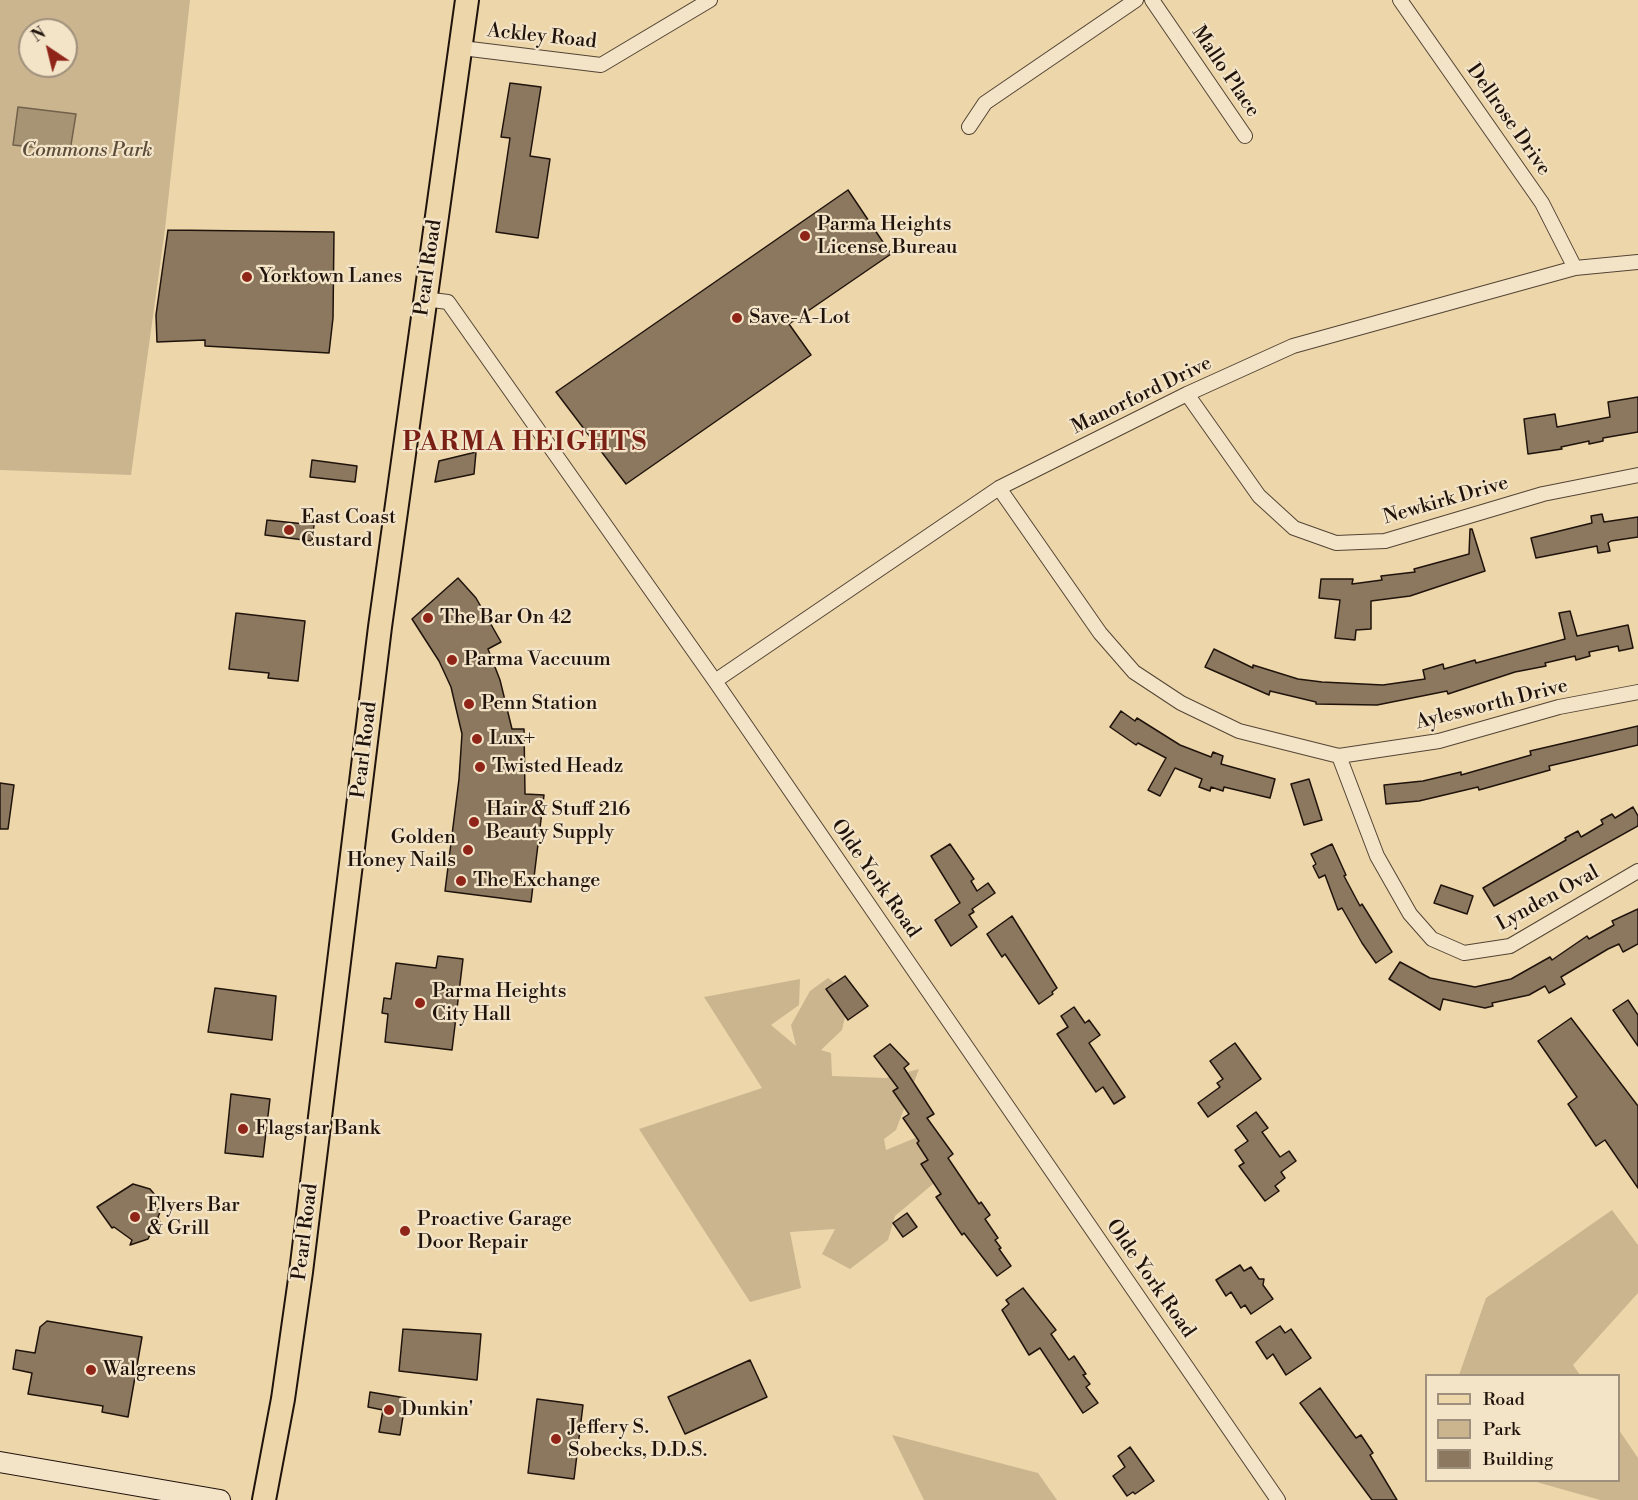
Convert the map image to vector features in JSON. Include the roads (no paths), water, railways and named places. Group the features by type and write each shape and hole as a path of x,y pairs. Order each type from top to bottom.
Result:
{"main road":[{"name":"Pearl Road","path":"264,1500 283,1400 302,1265 379,639 424,299 462,48 467,0"},
{"path":"0,1462 220,1500"}],"street":[{"name":"Ackley Road","path":"462,48 601,65 710,0"},
{"path":"969,128 985,103 1136,0"},
{"name":"Mallo Place","path":"1152,0 1245,136"},
{"name":"Dellrose Drive","path":"1400,0 1542,203 1575,268"},
{"name":"Manorford Drive","path":"715,681 999,488 1187,394 1293,346 1575,268 1638,262"},
{"name":"Olde York Road","path":"424,299 448,302 715,681 1278,1500"},
{"name":"Newkirk Drive","path":"1187,394 1259,496 1294,528 1336,543 1385,541 1542,494 1638,475"},
{"name":"Aylesworth Drive","path":"999,488 1100,633 1134,672 1181,703 1239,731 1339,756 1439,741 1559,707 1638,692"},
{"name":"Lynden Oval","path":"1339,756 1377,856 1410,914 1432,939 1464,953 1510,946 1638,871"}],"place":[{"name":"Parma Heights License Bureau","path":"805,236"},
{"name":"Yorktown Lanes","path":"247,277"},
{"name":"Save-A-Lot","path":"737,318"},
{"name":"East Coast Custard","path":"289,530"},
{"name":"The Bar On 42","path":"428,618"},
{"name":"Parma Vaccuum","path":"452,660"},
{"name":"Penn Station","path":"469,704"},
{"name":"Lux+","path":"477,739"},
{"name":"Twisted Headz","path":"480,767"},
{"name":"Hair & Stuff 216 Beauty Supply","path":"474,822"},
{"name":"Golden Honey Nails","path":"468,850"},
{"name":"The Exchange","path":"461,881"},
{"name":"Parma Heights City Hall","path":"420,1003"},
{"name":"Flagstar Bank","path":"243,1129"},
{"name":"Flyers Bar & Grill","path":"135,1217"},
{"name":"Proactive Garage Door Repair","path":"405,1231"},
{"name":"Walgreens","path":"91,1370"},
{"name":"Dunkin'","path":"389,1410"},
{"name":"Jeffery S. Sobecks, D.D.S.","path":"556,1439"}],"district":[{"name":"PARMA HEIGHTS","path":"525,444"}],"park label":[{"name":"Commons Park","path":"87,151"}]}
